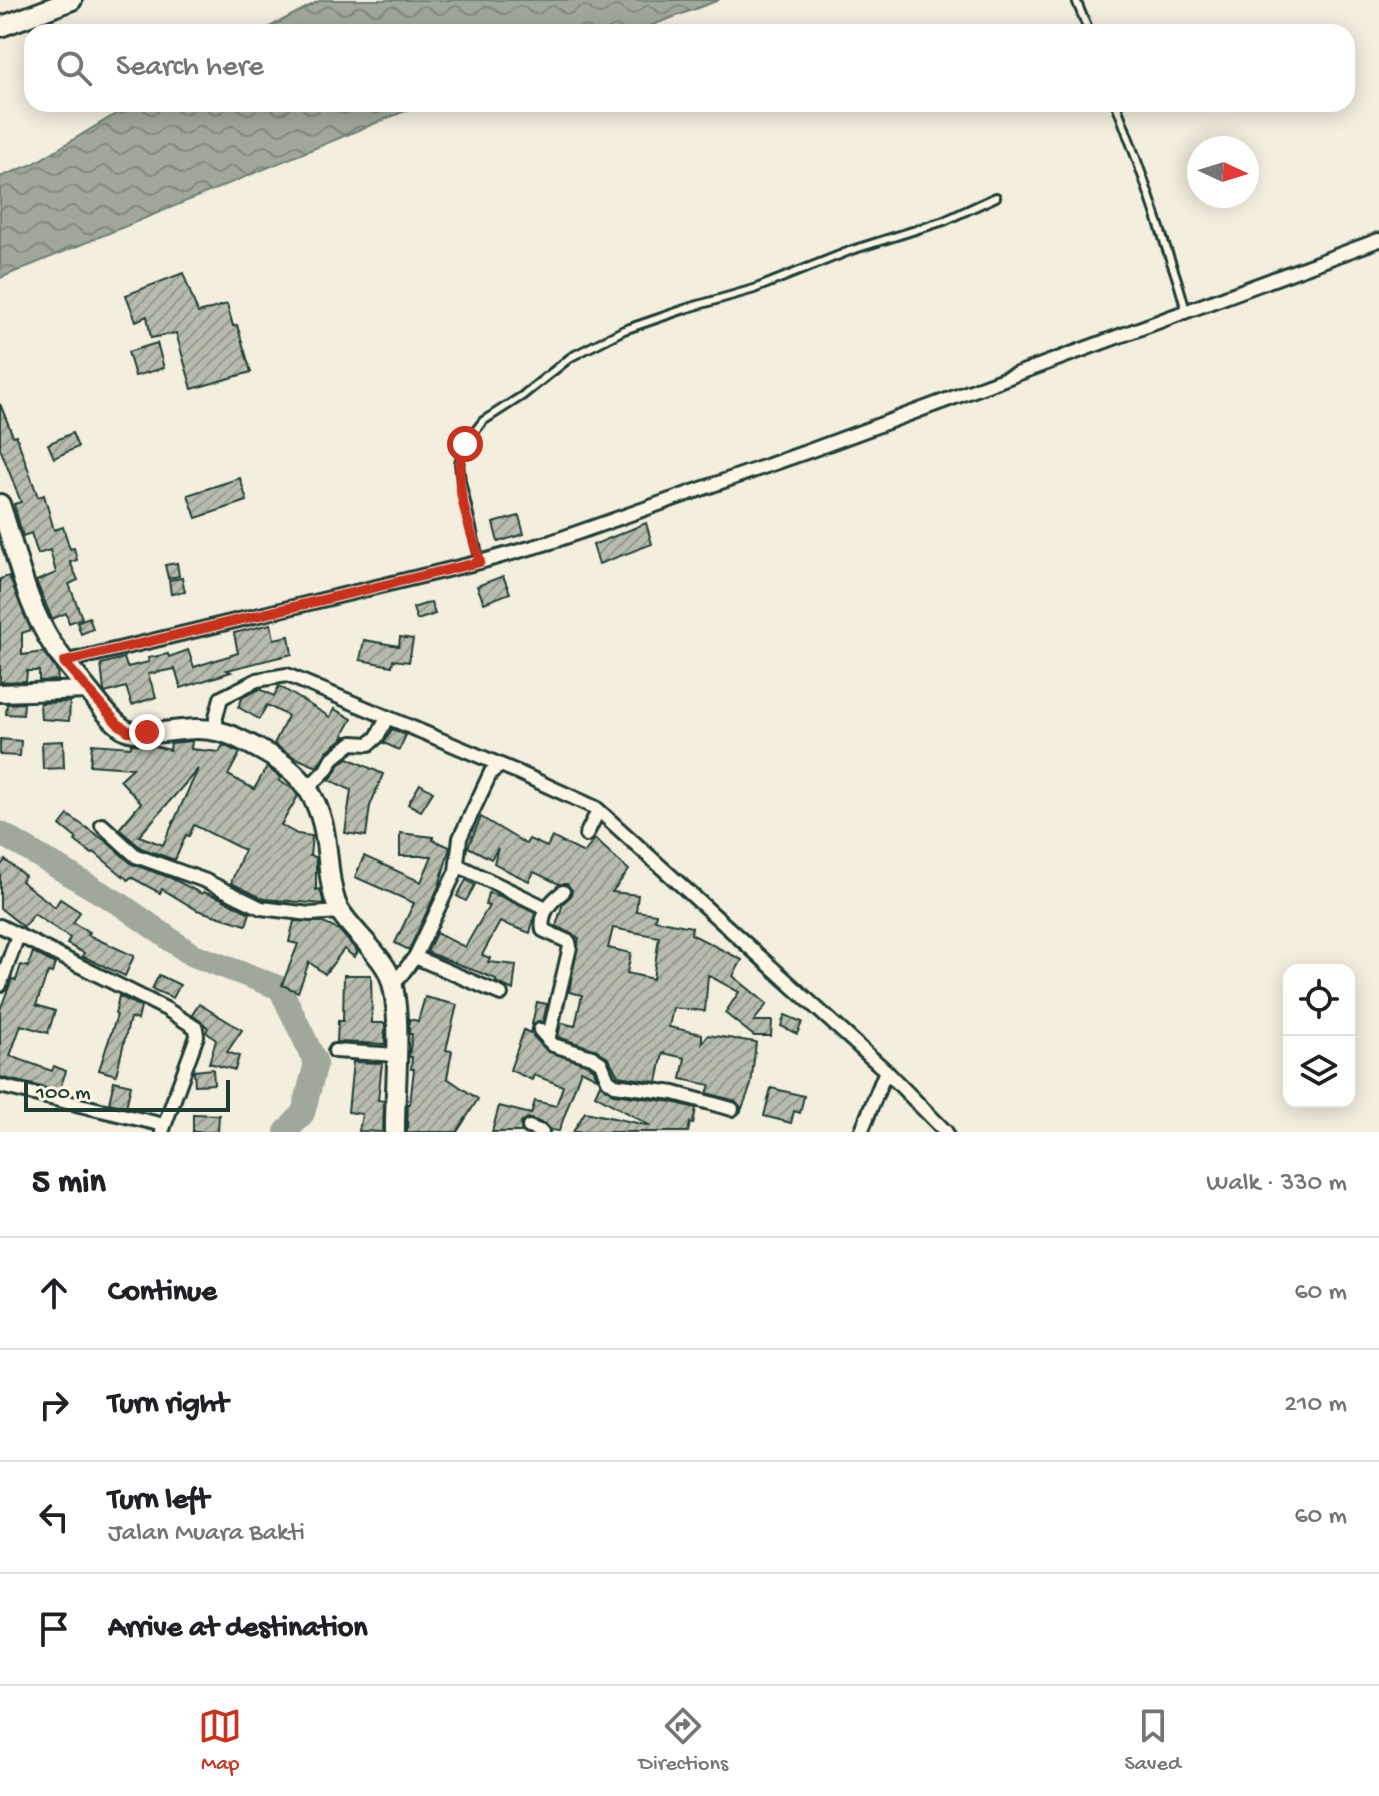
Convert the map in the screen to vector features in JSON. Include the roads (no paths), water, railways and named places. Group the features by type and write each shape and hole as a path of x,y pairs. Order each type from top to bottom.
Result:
{"main road":[{"path":"0,27 72,0"},
{"path":"0,504 43,629 64,662 117,723 132,732 216,731 234,737 276,760 309,787 325,828 330,881 340,912 364,937 394,984 397,1055 395,1132"}],"street":[{"path":"64,662 480,562 551,542 1186,313 1379,240"},
{"path":"216,731 221,698 257,680 287,675 515,771 598,811 886,1071 946,1132"},
{"path":"0,693 93,697"},
{"path":"309,787 333,758 352,743 369,744 377,737 387,718"},
{"path":"394,984 415,957 457,865 460,838 491,772 500,766"},
{"path":"586,835 598,811"},
{"path":"102,825 136,856 215,885 261,908 310,914 340,912"},
{"path":"457,865 546,908"},
{"path":"563,892 546,908 543,930 565,940 570,947 544,1035 562,1049 592,1057 601,1063 608,1080 615,1085 674,1093 732,1109"},
{"path":"0,926 166,1009 196,1028 197,1036 163,1128 0,1086"},
{"path":"0,985 18,935"},
{"path":"415,957 501,994"},
{"path":"335,1051 397,1055"},
{"path":"861,1132 886,1071"},
{"path":"529,1127 542,1132"}],"lane":[{"path":"1076,0 1086,24"},
{"path":"1119,112 1159,216 1186,313"},
{"path":"480,562 461,481 459,463 465,444 483,421 522,396 571,357 636,326 767,285 852,250 944,221 996,197"}],"water":[{"path":"321,0 719,0 655,24 275,24"},
{"path":"119,112 403,112 0,278 0,177 33,164"}],"waterway":[{"path":"0,833 123,906 191,954 280,988 316,1063 303,1113 286,1132"}]}
